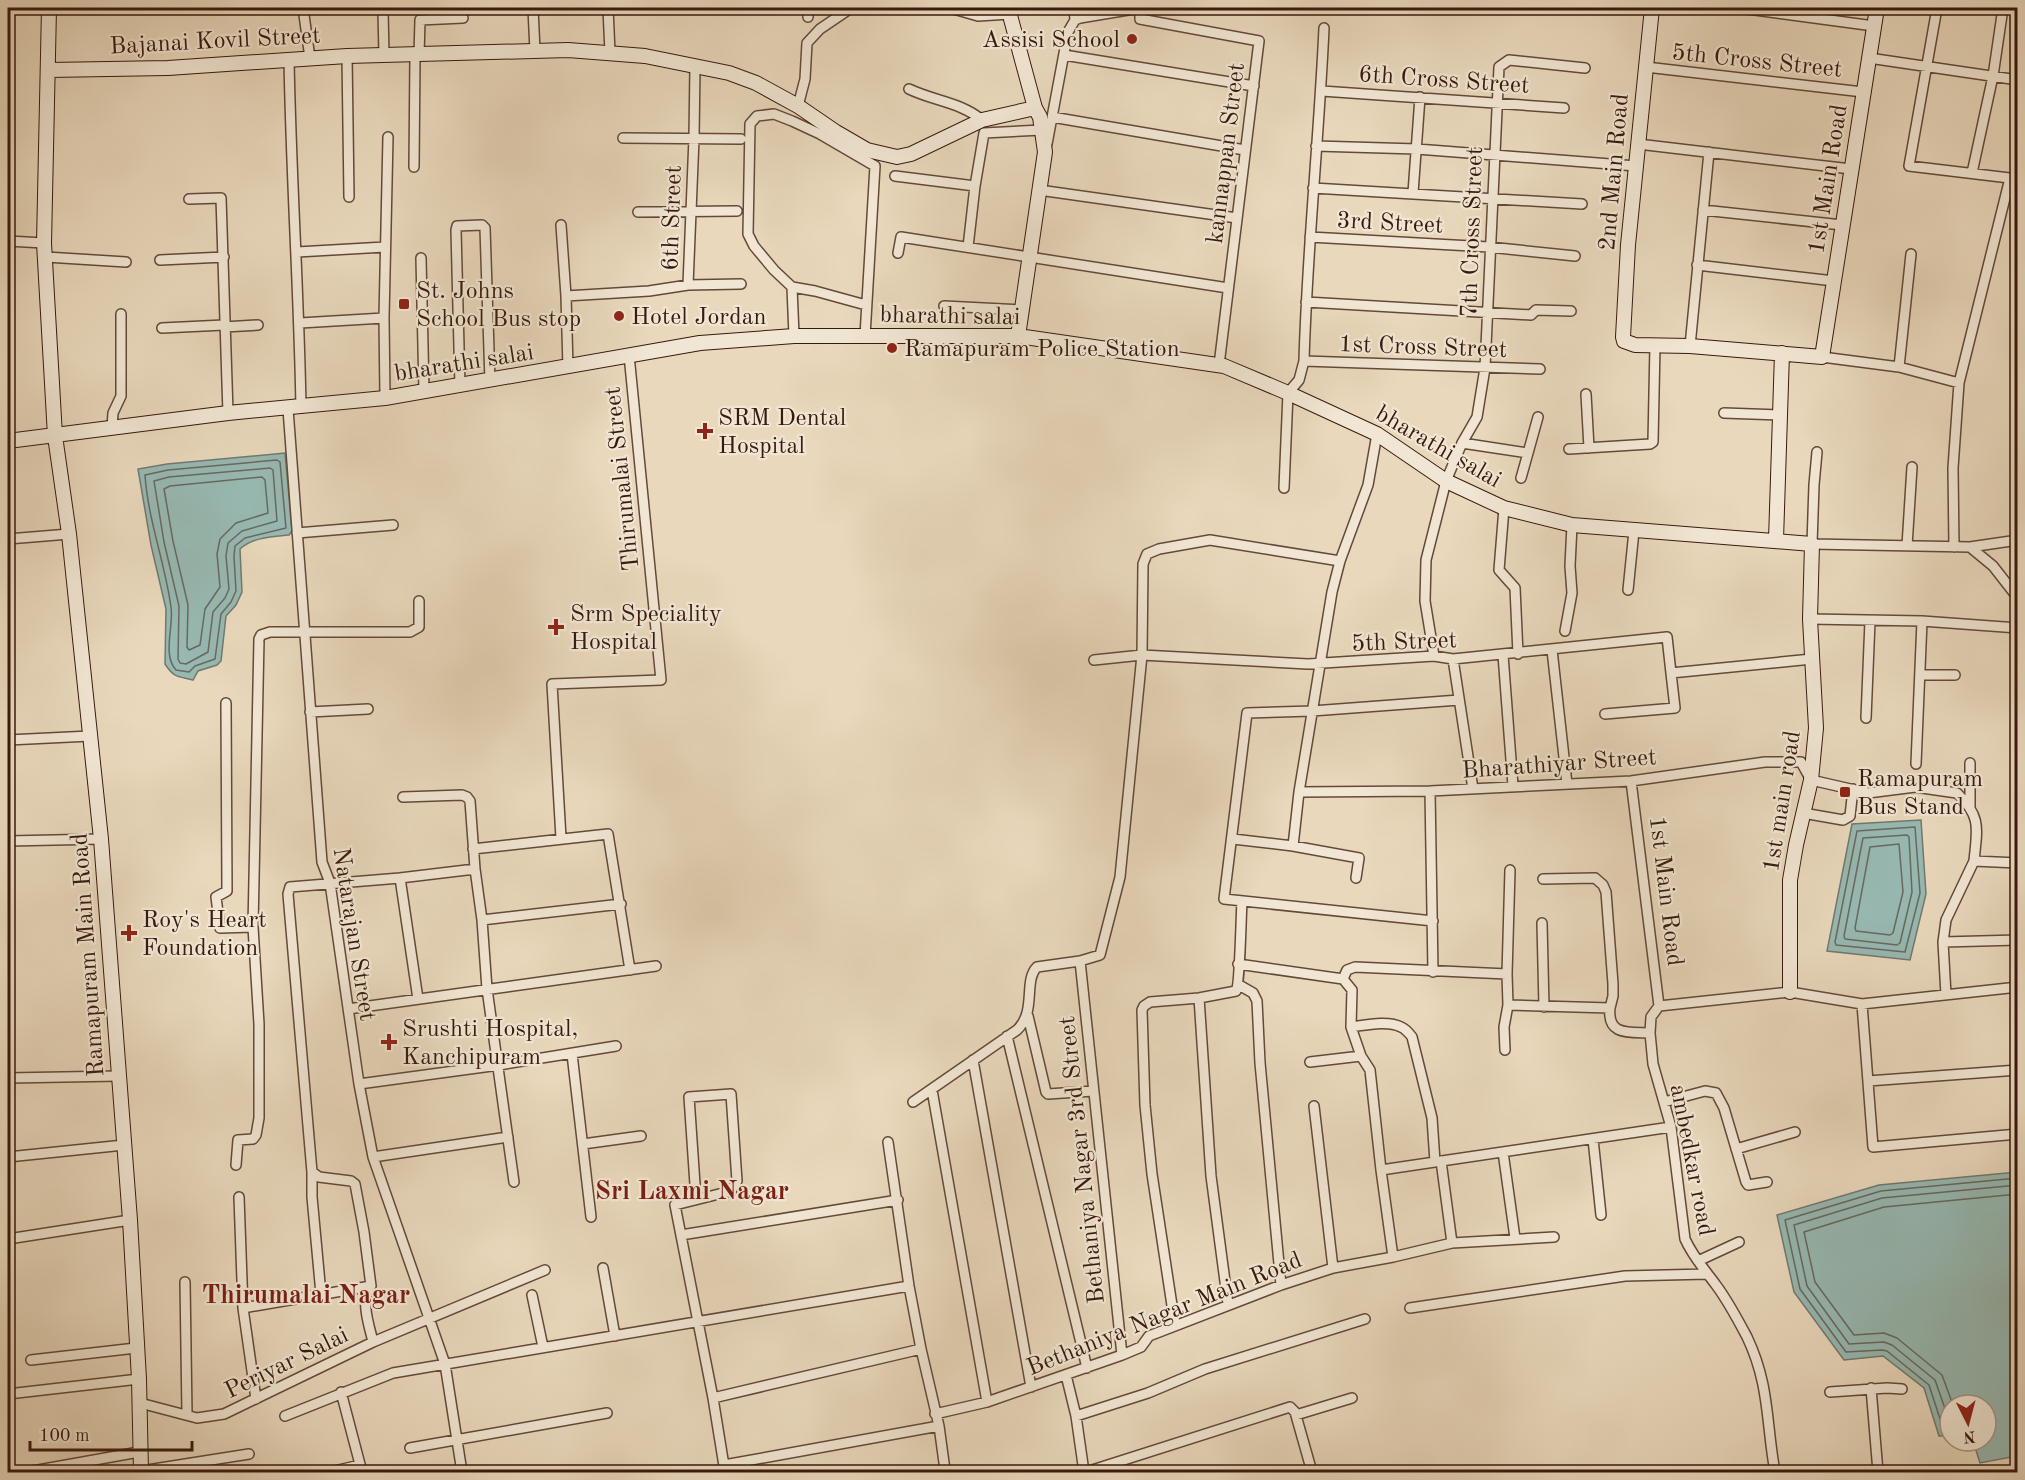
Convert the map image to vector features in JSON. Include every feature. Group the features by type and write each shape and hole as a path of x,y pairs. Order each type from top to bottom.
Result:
{"street":[{"name":"Ramapuram Main Road","path":"50,8 45,250 55,436 69,534 101,838 130,1220 139,1379 141,1472"},
{"path":"303,8 310,58"},
{"path":"381,8 383,11 384,55"},
{"path":"533,8 535,51"},
{"path":"608,8 610,53"},
{"path":"798,106 805,79 807,43 820,29 851,8"},
{"path":"950,8 978,16 1009,11 1035,108 1040,117 1045,152"},
{"path":"1018,336 1045,152 1068,32 1075,20 1074,8"},
{"path":"1075,20 1140,8"},
{"name":"kannappan Street","path":"1140,8 1140,19 1259,41 1219,365"},
{"name":"2nd Main Road","path":"1652,8 1628,246 1623,337 1624,341 1635,345 1655,345"},
{"path":"1740,8 1874,26"},
{"name":"1st Main Road","path":"1822,357 1877,8"},
{"path":"1937,8 1909,166 2014,179 1959,383 1953,468 1954,547"},
{"path":"1972,173 1993,76 2003,8"},
{"path":"414,167 420,20 463,18"},
{"path":"1284,488 1288,393 1299,380 1304,361 1324,28"},
{"name":"Bajanai Kovil Street","path":"49,70 168,68 347,56 568,50 645,56 729,73 756,83 798,106 867,150 897,157 911,154 982,120 1035,108"},
{"path":"1064,55 1254,86"},
{"path":"347,56 349,197"},
{"path":"1869,58 2018,80"},
{"name":"Natarajan Street","path":"289,59 291,166 300,323 294,408 297,533 322,862 330,883 359,1084 373,1157 445,1364 462,1473"},
{"name":"7th Cross Street","path":"1434,656 1425,601 1426,561 1446,480 1462,443 1477,417 1485,368 1499,67 1505,62 1532,62 1586,68"},
{"name":"6th Street","path":"566,296 649,291 688,285 694,138 694,66"},
{"name":"5th Cross Street","path":"1646,67 1863,92"},
{"path":"909,89 932,99 964,107 982,120"},
{"name":"6th Cross Street","path":"1322,90 1564,108"},
{"path":"1413,193 1420,97"},
{"path":"865,336 875,166 820,134 774,114 757,116 750,124 748,234 754,246 792,287 866,305"},
{"path":"1052,117 1245,150"},
{"path":"968,247 984,133 1042,130"},
{"path":"385,398 384,318 388,137"},
{"path":"623,138 741,139"},
{"path":"1638,144 1851,169"},
{"path":"1316,146 1417,149 1636,166"},
{"path":"1690,346 1709,152"},
{"path":"895,176 975,186"},
{"path":"1313,188 1582,204"},
{"path":"1039,190 1237,218"},
{"path":"189,199 221,198 228,413"},
{"path":"1703,210 1842,225"},
{"path":"638,212 737,211"},
{"path":"460,386 457,226 482,225 485,228 490,381"},
{"path":"561,225 568,368"},
{"path":"898,253 901,237 1228,288"},
{"name":"3rd Street","path":"1310,237 1489,247 1575,256"},
{"path":"8,241 45,250 126,262"},
{"path":"297,252 385,247"},
{"path":"1899,367 1911,254"},
{"path":"160,260 224,257"},
{"path":"421,258 424,392"},
{"path":"1697,265 1834,281"},
{"path":"688,285 741,284"},
{"path":"792,287 794,336"},
{"path":"1306,302 1531,315 1536,310 1570,311"},
{"path":"944,306 1022,310"},
{"path":"112,428 113,413 122,388 121,314"},
{"path":"300,323 384,318"},
{"path":"162,328 258,325"},
{"name":"bharathi salai","path":"8,441 228,413 385,398 700,344 794,336 1018,336 1219,365 1288,393 1377,434 1446,480 1504,508 1572,525 1812,544"},
{"path":"1569,449 1653,442 1655,345 1822,357 1899,367 1959,383"},
{"path":"1776,540 1782,353"},
{"name":"Thirumalai Street","path":"561,838 552,684 661,680 629,355"},
{"name":"1st Cross Street","path":"1304,361 1540,369"},
{"path":"1586,393 1588,448"},
{"path":"1724,413 1780,415"},
{"path":"1521,478 1538,417"},
{"path":"1293,846 1299,792 1332,592 1340,561 1368,485 1377,434"},
{"path":"1462,443 1527,453"},
{"path":"1817,452 1812,544 1970,547 2018,540"},
{"path":"1907,546 1912,467"},
{"path":"1504,508 1499,570 1515,588 1518,654"},
{"path":"297,533 393,525"},
{"path":"1565,631 1572,593 1570,566 1572,525"},
{"path":"1628,590 1634,531"},
{"path":"8,540 69,534"},
{"path":"913,1102 1026,1022 1034,970 1042,965 1080,961 1100,955 1120,877 1142,655 1143,564 1147,554 1159,549 1210,540 1340,561"},
{"name":"1st main road","path":"1790,992 1791,880 1811,780 1816,728 1809,620 1812,544"},
{"path":"1970,547 1993,566 2018,598"},
{"path":"237,1165 238,1140 253,1139 259,1118 259,1024 253,927 259,639 261,635 270,632 410,632 418,627 418,602"},
{"path":"1809,620 1922,621 2018,628"},
{"path":"1866,718 1870,621"},
{"path":"1916,764 1922,621"},
{"name":"5th Street","path":"1094,660 1142,655 1321,664 1434,656 1453,659 1666,637 1671,673"},
{"path":"1552,650 1567,784"},
{"path":"1503,655 1513,786"},
{"path":"1453,659 1473,789"},
{"path":"1605,714 1675,708 1671,673 1812,659"},
{"path":"1920,675 1955,675"},
{"path":"1433,921 1224,899 1247,713 1312,711 1459,700"},
{"path":"226,703 227,891 216,897 220,928 253,927"},
{"path":"310,712 368,709"},
{"path":"8,740 90,736"},
{"name":"Bharathiyar Street","path":"1299,792 1430,792 1631,781 1765,762 1800,762 1811,780"},
{"path":"1970,763 1970,807"},
{"path":"1811,780 1868,793 1915,787 1957,793 1970,807 1976,817 1977,827 1974,861 1946,920 1943,942 1946,995"},
{"name":"1st Main Road","path":"1631,781 1659,1006"},
{"path":"1803,813 1848,819 1852,789"},
{"path":"1430,792 1433,972"},
{"path":"403,797 462,795 470,801 487,989 514,1182"},
{"path":"473,849 608,834 630,970"},
{"path":"8,842 101,838"},
{"path":"1233,840 1293,846 1359,858 1356,878"},
{"path":"1974,861 2018,862"},
{"path":"321,1294 288,891 293,886 400,878 475,869"},
{"path":"1505,1050 1510,870"},
{"path":"400,878 418,999"},
{"path":"1543,879 1595,878 1603,885 1613,984 1609,1018 1621,1031 1650,1033"},
{"path":"1175,1325 1144,1105 1141,1014 1144,1005 1150,1002 1198,998 1236,991 1239,985 1242,901"},
{"path":"482,920 621,904"},
{"path":"1542,923 1544,1007"},
{"path":"1943,942 2018,940"},
{"name":"Bethaniya Nagar 3rd Street","path":"1080,961 1122,1355"},
{"path":"1238,964 1343,979 1352,990 1351,1027 1370,1070 1393,1257"},
{"path":"348,1009 656,966"},
{"path":"1343,979 1347,970 1355,967 1507,974"},
{"path":"1239,985 1253,993 1257,1001 1260,1063 1281,1285"},
{"path":"1659,1006 1790,992 1862,1004 2018,987"},
{"path":"1198,998 1211,1176 1228,1304"},
{"path":"1862,1004 1873,1147 2018,1134"},
{"path":"1508,1005 1610,1008"},
{"name":"ambedkar road","path":"1659,1006 1651,1017 1653,1065 1671,1127 1685,1239 1737,1319 1761,1371 1774,1473"},
{"path":"1027,1013 1046,1092 1048,1094 1093,1091"},
{"path":"1351,1027 1397,1025 1404,1028 1412,1037 1432,1118 1452,1243"},
{"path":"1007,1036 1087,1368"},
{"path":"359,1084 615,1046"},
{"path":"8,1048 8,1078 118,1076"},
{"path":"572,1054 591,1217"},
{"path":"1310,1062 1362,1056"},
{"path":"973,1060 1031,1387"},
{"path":"1868,1081 2018,1071"},
{"path":"932,1090 987,1402"},
{"path":"1664,1102 1705,1091 1716,1094 1724,1108 1748,1185 1767,1182"},
{"path":"696,1199 689,1097 731,1094 737,1181 731,1191 675,1205 713,1398 724,1469 939,1426"},
{"path":"1314,1106 1333,1268"},
{"path":"1381,1170 1671,1127"},
{"path":"1736,1149 1795,1132"},
{"path":"583,1144 641,1136"},
{"path":"373,1157 508,1137"},
{"path":"1593,1139 1601,1215"},
{"path":"888,1142 909,1286 939,1426 945,1470"},
{"path":"8,1157 124,1145"},
{"path":"1503,1152 1515,1238"},
{"path":"312,1172 319,1177 351,1181 355,1184 371,1286 367,1292 366,1311 373,1342"},
{"path":"239,1197 243,1308 256,1399"},
{"path":"681,1235 898,1200"},
{"path":"8,1239 130,1220"},
{"name":"Bethaniya Nagar Main Road","path":"935,1414 987,1402 1087,1368 1141,1347 1149,1336 1175,1325 1333,1268 1452,1243 1554,1237"},
{"path":"1698,1261 1739,1242"},
{"path":"603,1268 615,1336"},
{"name":"Periyar Salai","path":"140,1403 197,1418 224,1414 373,1342 545,1270"},
{"path":"1410,1308 1624,1276 1707,1274"},
{"path":"185,1282 187,1414"},
{"path":"243,1308 371,1286"},
{"path":"285,1416 393,1373 909,1286"},
{"path":"532,1295 543,1347"},
{"path":"1076,1416 1148,1393 1205,1369 1365,1318"},
{"path":"31,1360 136,1348"},
{"path":"713,1398 921,1349"},
{"path":"1066,1375 1076,1416 1085,1473 1285,1407 1290,1407 1295,1413 1312,1473"},
{"path":"8,1394 139,1379"},
{"path":"1830,1392 1871,1388 1902,1389"},
{"path":"1871,1388 1878,1473"},
{"path":"330,1473 361,1469 341,1392"},
{"path":"1295,1413 1352,1398"},
{"path":"410,1448 607,1413"},
{"path":"32,1472 139,1452"},
{"path":"141,1472 249,1454"}],"water":[{"path":"285,453 292,531 289,535 257,540 240,549 242,592 236,605 226,616 221,661 217,665 198,671 193,680 177,676 165,664 166,609 151,545 138,469 167,464"},
{"path":"1921,820 1926,894 1910,960 1827,951 1852,824"},
{"path":"2017,1172 2017,1456 1980,1463 1977,1453 1998,1453 1998,1393 1938,1393 1938,1433 1924,1388 1883,1356 1844,1360 1794,1292 1777,1215 1879,1185"}],"place":[{"name":"Assisi School","path":"1132,39"},
{"name":"St. Johns School Bus stop","path":"404,304"},
{"name":"Hotel Jordan","path":"619,316"},
{"name":"Ramapuram Police Station","path":"892,348"},
{"name":"SRM Dental Hospital","path":"705,431"},
{"name":"Srm Speciality Hospital","path":"556,627"},
{"name":"Ramapuram Bus Stand","path":"1845,792"},
{"name":"Roy's Heart Foundation","path":"129,933"},
{"name":"Srushti Hospital, Kanchipuram","path":"389,1042"}],"district":[{"name":"Sri Laxmi Nagar","path":"692,1190"},
{"name":"Thirumalai Nagar","path":"306,1294"}]}
